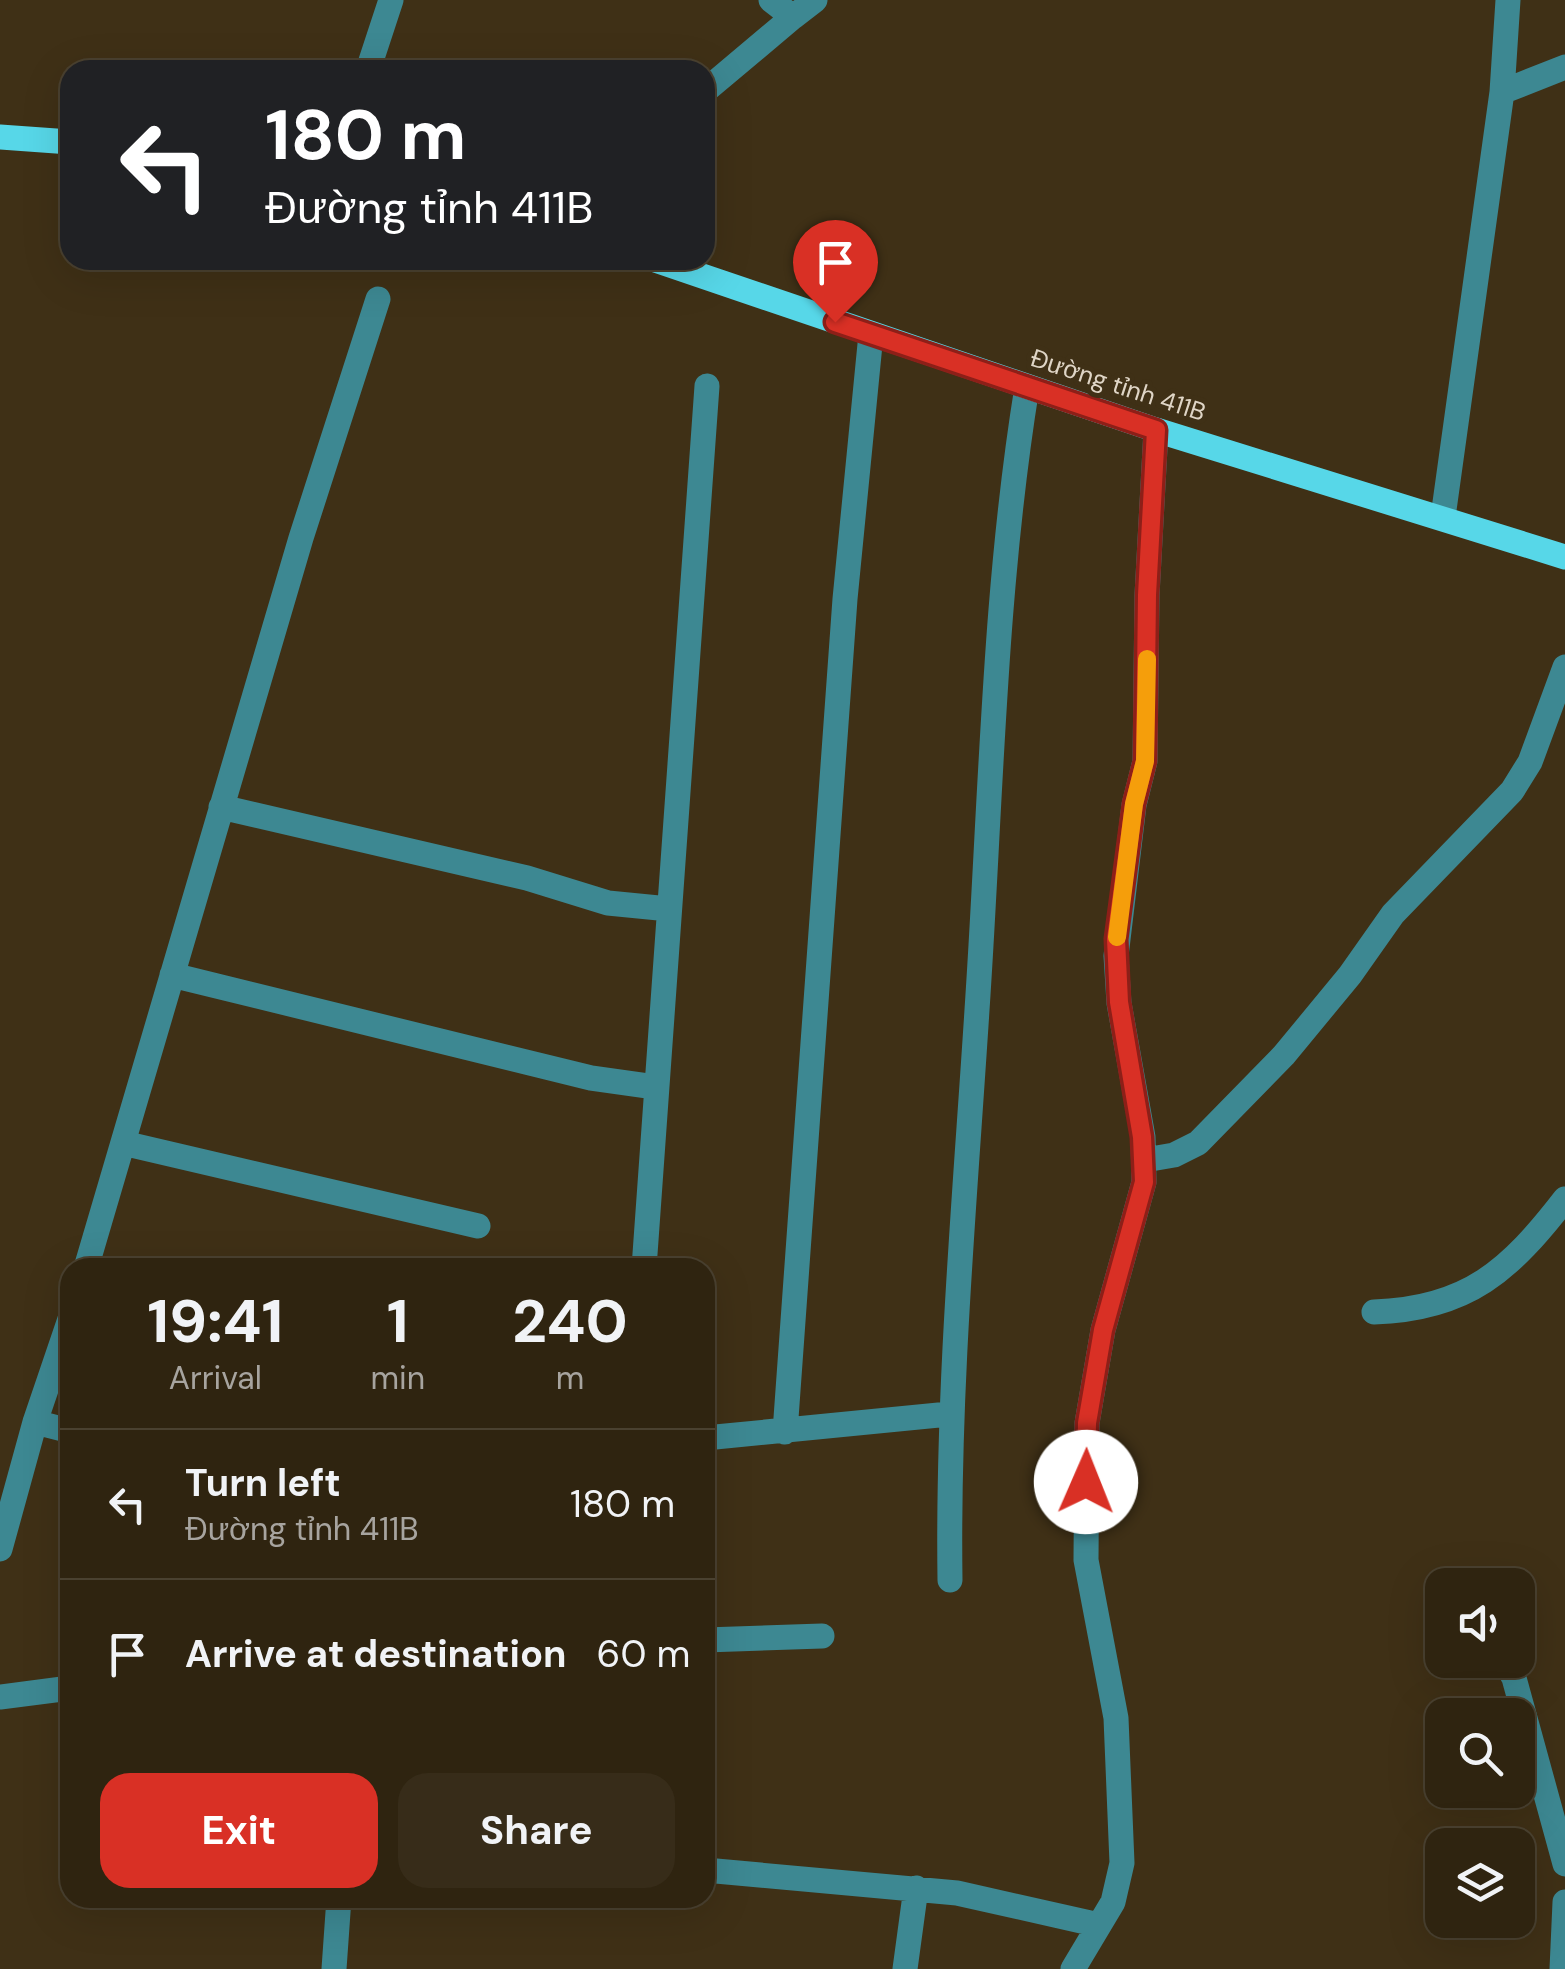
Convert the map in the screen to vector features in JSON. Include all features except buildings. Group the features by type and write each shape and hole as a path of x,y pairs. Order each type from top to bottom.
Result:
{"main road":[{"path":"0,137 60,141"},
{"name":"Đường tỉnh 411B","path":"684,270 1156,430 1443,516 1565,558"}],"street":[{"path":"371,60 391,0"},
{"path":"771,0 793,17"},
{"path":"715,82 815,0"},
{"path":"1443,516 1502,92 1508,0"},
{"path":"1502,92 1565,67"},
{"path":"89,1258 378,299"},
{"path":"785,1432 845,599 872,334"},
{"path":"645,1258 707,386"},
{"path":"950,1580 949,1414 982,941 997,622 1027,387"},
{"path":"1073,1969 1120,1884 1122,1820 1116,1718 1086,1560 1087,1423 1103,1330 1144,1182 1145,1160 1119,1002 1116,939 1134,804 1145,761 1147,595 1156,430"},
{"path":"1145,1160 1174,1155 1198,1143 1218,1123 1284,1055 1350,975 1393,914 1512,791 1530,762 1565,667"},
{"path":"222,807 527,878 608,902 669,909"},
{"path":"172,975 591,1078 655,1087"},
{"path":"123,1144 478,1226"},
{"path":"1374,1312 1408,1311 1479,1288 1510,1264 1565,1199"},
{"path":"0,1549 60,1349"},
{"path":"715,1437 949,1414"},
{"path":"35,1422 60,1428"},
{"path":"715,1640 822,1636"},
{"path":"1514,1678 1565,1864"},
{"path":"0,1697 60,1689"},
{"path":"715,1871 916,1888 1099,1925"},
{"path":"905,1969 916,1888"},
{"path":"1562,1969 1565,1902"},
{"path":"334,1969 338,1908"}],"slow traffic":[{"path":"1117,937 1134,804 1145,761 1147,659"}],"route":[{"path":"835,322 1156,430 1147,595 1145,761 1134,804 1116,939 1119,1002 1142,1137 1144,1182 1103,1330 1087,1423 1086,1482"}]}
